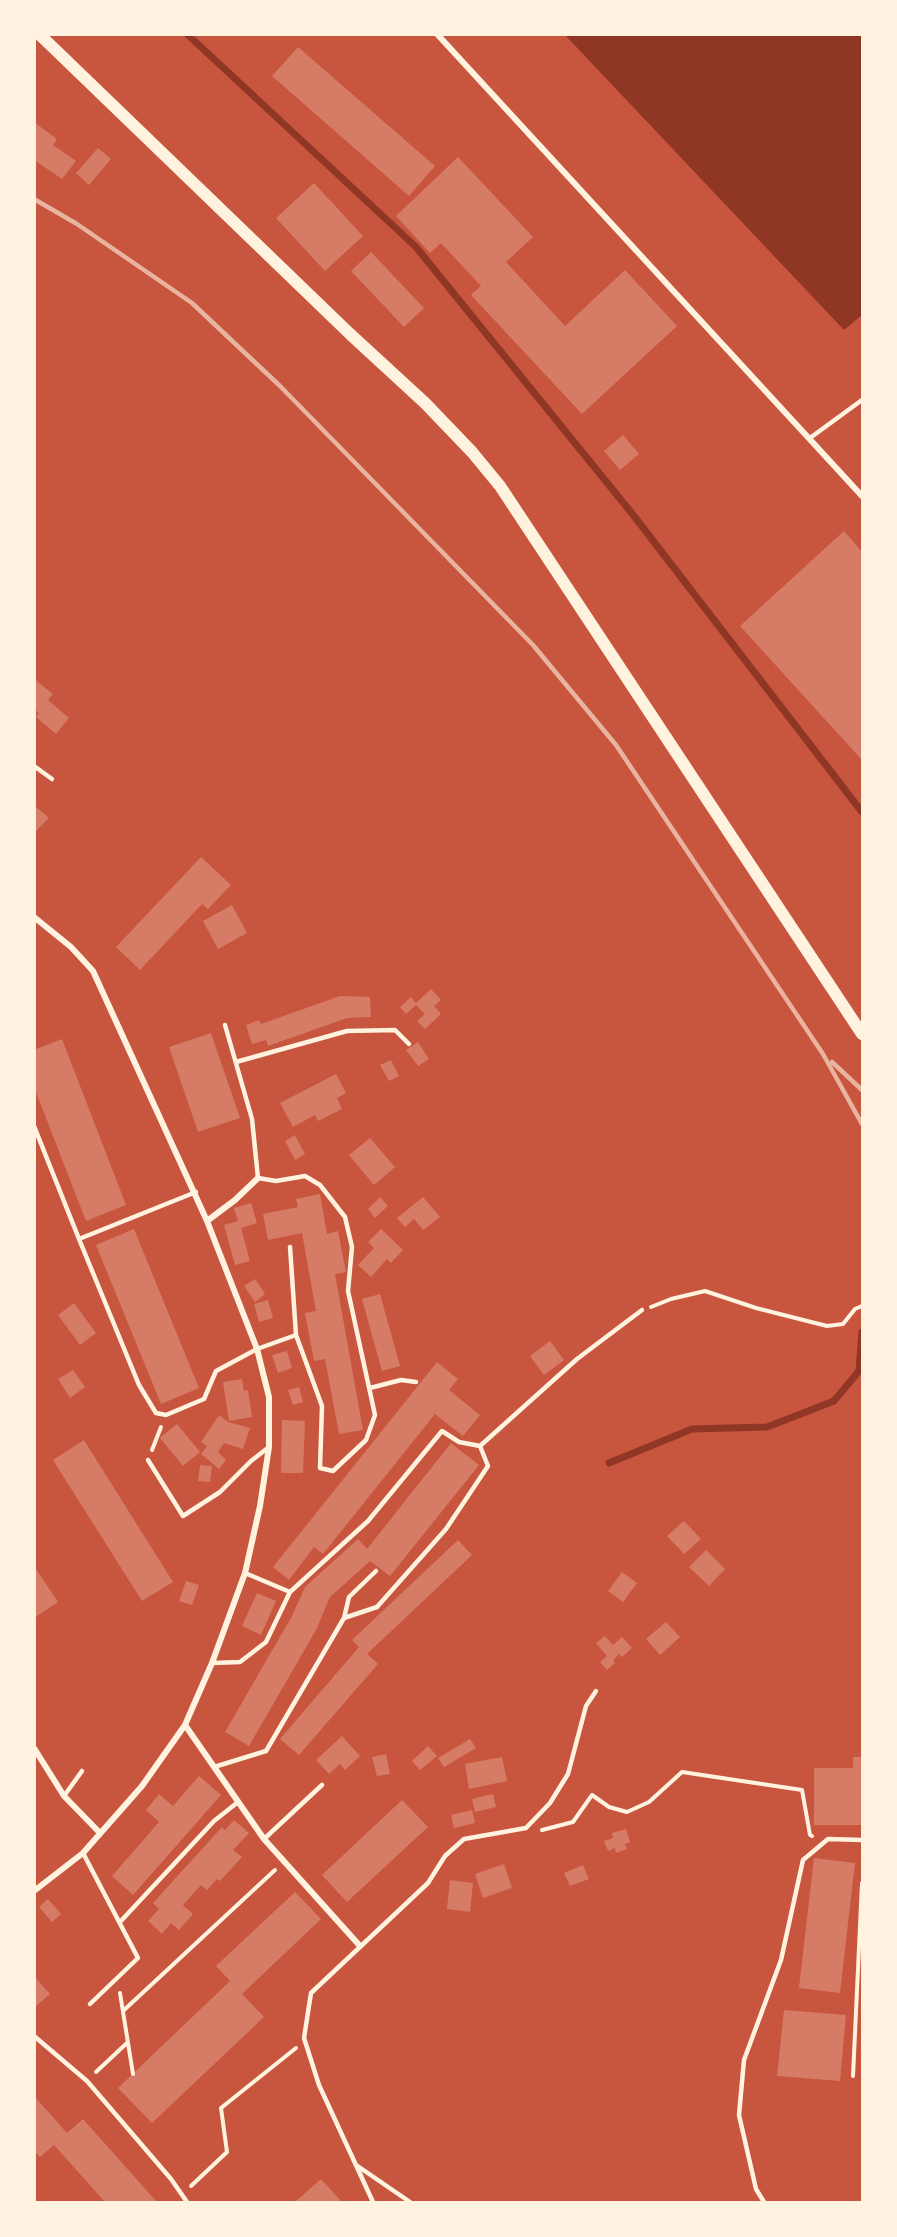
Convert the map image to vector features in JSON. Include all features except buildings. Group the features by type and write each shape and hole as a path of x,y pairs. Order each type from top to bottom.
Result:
{"main road":[{"path":"39,34 350,334 425,403 500,486 862,1034"}],"street":[{"path":"437,34 862,496"},
{"path":"34,918 71,947 93,971 196,1192 257,1349 269,1397 269,1447 261,1506 244,1573 212,1663 185,1725 142,1786 83,1853 34,1891"},
{"path":"207,1221 235,1200 258,1178"},
{"path":"185,1725 264,1839 360,1946"},
{"path":"34,1748 64,1796 100,1833"}],"lane":[{"path":"810,438 862,400"},
{"path":"34,766 52,779"},
{"path":"225,1025 252,1119 258,1178 276,1181 305,1176 320,1185 345,1217 352,1247 348,1291 375,1415 366,1440 333,1471 320,1468 322,1406 296,1335 290,1247"},
{"path":"236,1062 347,1031 395,1030 409,1044"},
{"path":"34,1126 139,1385 156,1413 166,1415 204,1399 216,1371 257,1349 296,1335"},
{"path":"79,1239 196,1192"},
{"path":"480,1446 577,1359 642,1310"},
{"path":"370,1388 400,1380 416,1382"},
{"path":"212,1663 240,1662 266,1642 290,1592 368,1521 442,1431 459,1442 480,1446"},
{"path":"344,1618 377,1606 446,1529 489,1466 480,1446"},
{"path":"148,1460 183,1516 220,1492 251,1461 269,1447"},
{"path":"214,1767 266,1751 344,1618 349,1597 376,1571"},
{"path":"244,1573 290,1592"},
{"path":"373,2202 319,2085 304,2038 311,1993 428,1883 446,1856 464,1839 526,1828 550,1803 568,1774 586,1706 596,1691"},
{"path":"64,1796 82,1771"},
{"path":"264,1839 322,1785"},
{"path":"120,1922 214,1821 238,1802"},
{"path":"764,2202 756,2189 739,2115 744,2060 781,1960 803,1860 828,1839 862,1840"},
{"path":"83,1853 138,1958 90,2004"},
{"path":"34,2036 87,2081 171,2179 187,2202"},
{"path":"354,2163 410,2202"}],"path":[{"path":"642,1310 671,1299 705,1291 756,1308 827,1326 843,1324 855,1309 862,1306"},
{"path":"148,1460 166,1415"},
{"path":"526,1828 540,1830 573,1822 592,1795 609,1807 627,1812 649,1802 682,1772 802,1790 810,1835 828,1839"},
{"path":"133,2074 123,2011 284,1861"},
{"path":"853,2076 862,1883"},
{"path":"87,2081 128,2042"},
{"path":"202,2174 227,2152 221,2108 298,2046"}],"shaded area":[{"path":"565,35 862,35 862,315 844,330"}],"waterway":[{"path":"187,34 416,247 634,516 862,812"},
{"path":"609,1463 692,1429 767,1427 834,1401 859,1371 862,1332"}],"railway":[{"path":"34,199 77,224 192,303 280,386 533,645 616,745 823,1054 862,1124"},
{"path":"832,1062 862,1090"}]}
